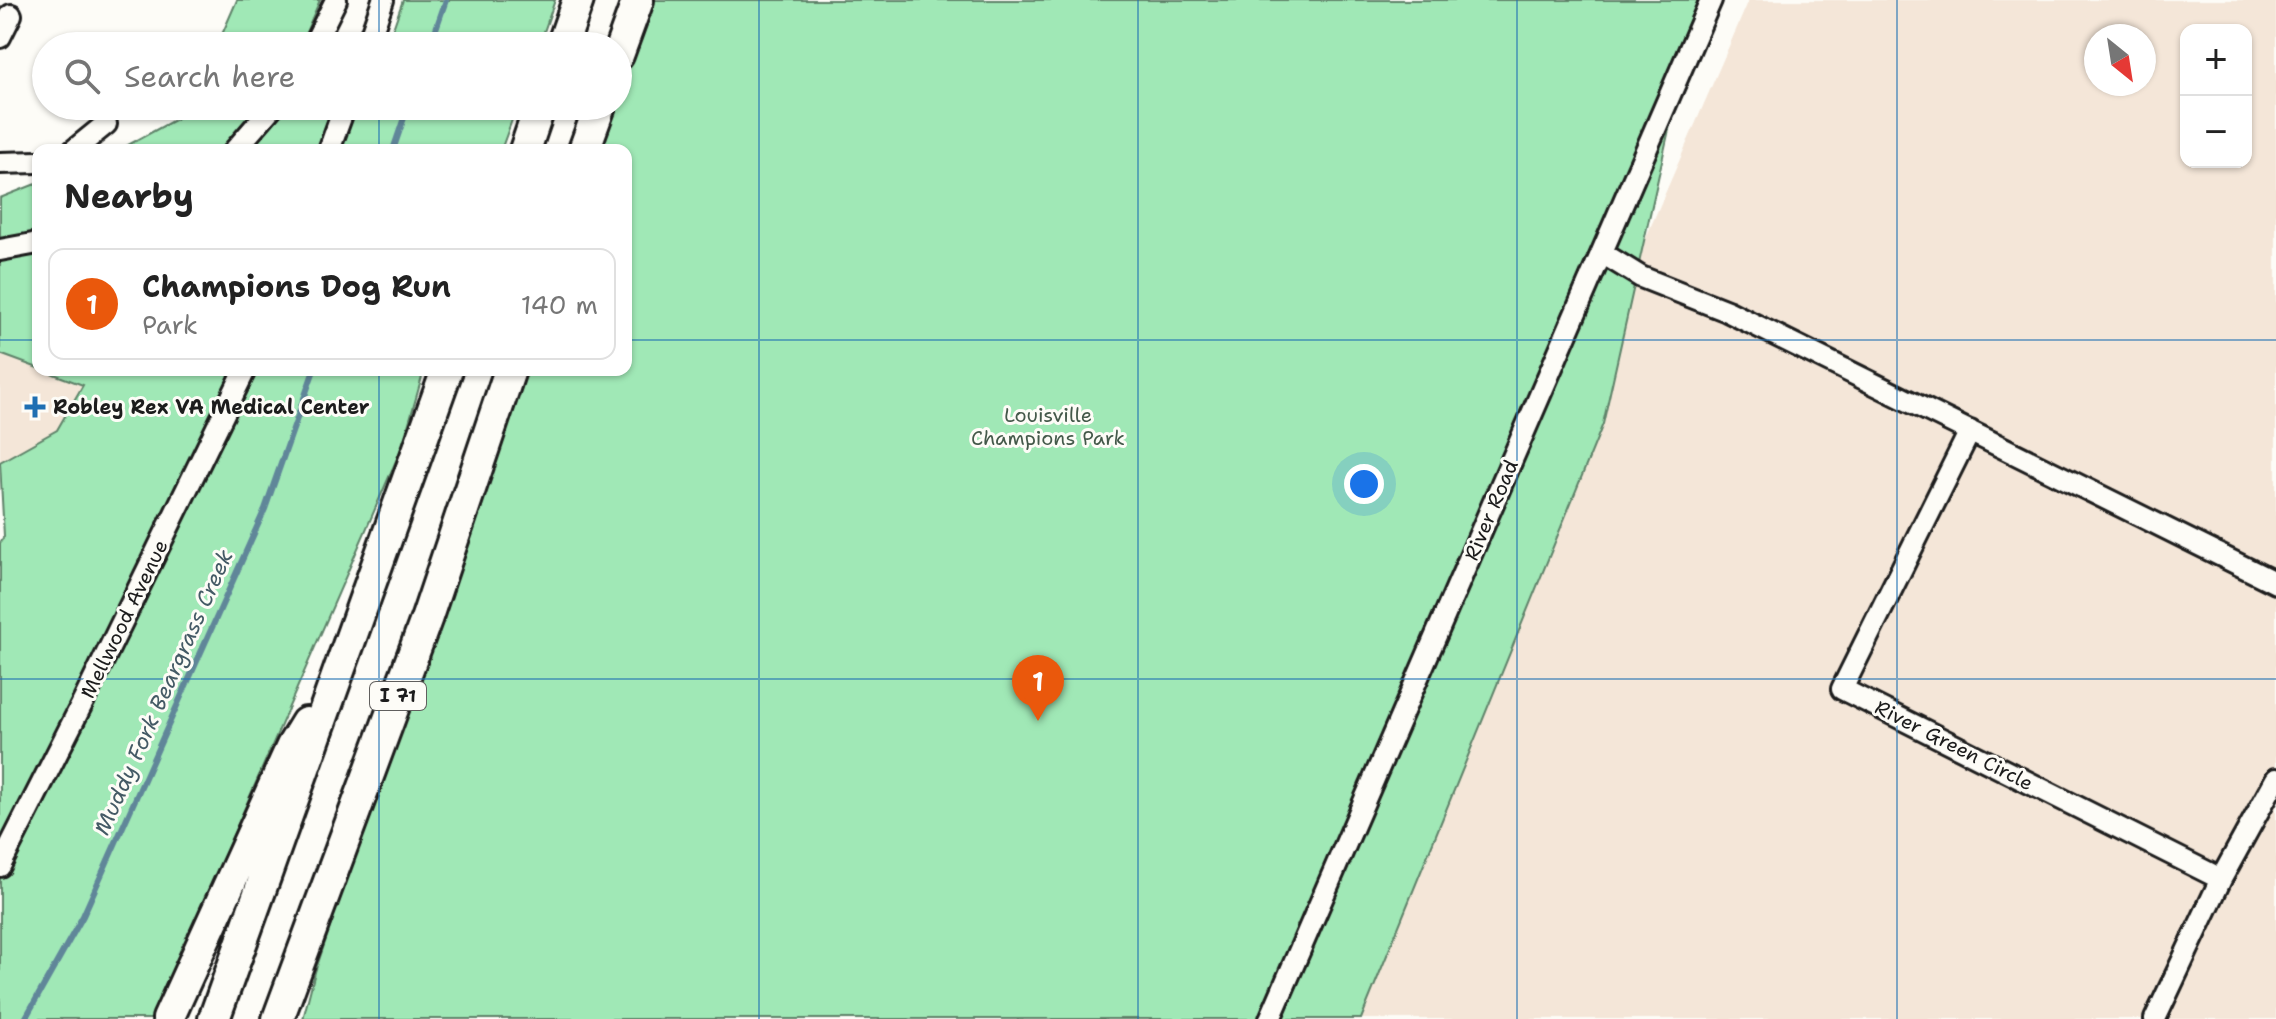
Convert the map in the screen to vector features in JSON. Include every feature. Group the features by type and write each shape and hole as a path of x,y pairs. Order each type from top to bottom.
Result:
{"highway":[{"path":"567,32 578,0"},
{"path":"626,32 638,0"},
{"path":"527,144 535,120"},
{"path":"586,144 595,120"},
{"path":"214,1019 445,376"},
{"name":"I 71","path":"278,1019 427,617 508,376"},
{"path":"298,1019 427,617"},
{"path":"168,1019 292,746 345,659"}],"street":[{"path":"320,32 336,0"},
{"path":"372,32 383,0"},
{"name":"River Road","path":"1270,1019 1711,0"},
{"path":"0,37 11,15"},
{"path":"240,144 261,120"},
{"path":"331,144 340,120"},
{"path":"81,144 106,124"},
{"path":"0,163 32,162"},
{"path":"0,250 32,244"},
{"path":"1602,253 1641,277 1727,311 2276,583"},
{"name":"Mellwood Avenue","path":"0,866 242,376"},
{"name":"River Green Circle","path":"1970,431 1842,689 2221,879"},
{"path":"2155,1019 2221,879 2276,779"}],"shaded area":[{"path":"1749,0 2276,0 2276,1019 1307,1019"},
{"name":"Robley Rex VA Medical Center","path":"0,354 32,366 32,376 60,376 84,385 57,430 0,462"}],"green space":[{"path":"237,0 320,0 306,32 223,32"},
{"path":"403,0 555,0 544,32 392,32"},
{"name":"Louisville Champions Park","path":"642,0 1698,0 1603,424 1361,1019 303,1019 315,972 516,376 632,376 632,144 594,144 602,120 632,120 631,32"},
{"path":"174,120 512,120 503,144 130,144"},
{"path":"32,185 32,366 0,354 0,198"},
{"path":"59,376 422,376 402,447 153,1019 0,1019 0,543 4,536 0,462 57,430 83,385"}],"waterway":[{"name":"Muddy Fork Beargrass Creek","path":"435,32 446,0"},
{"name":"Muddy Fork Beargrass Creek","path":"395,144 403,120"},
{"name":"Muddy Fork Beargrass Creek","path":"25,1019 83,916 265,509 312,376"}],"place":[{"name":"Robley Rex VA Medical Center","path":"35,407"},
{"name":"Champions Dog Run","path":"1038,721"}]}
